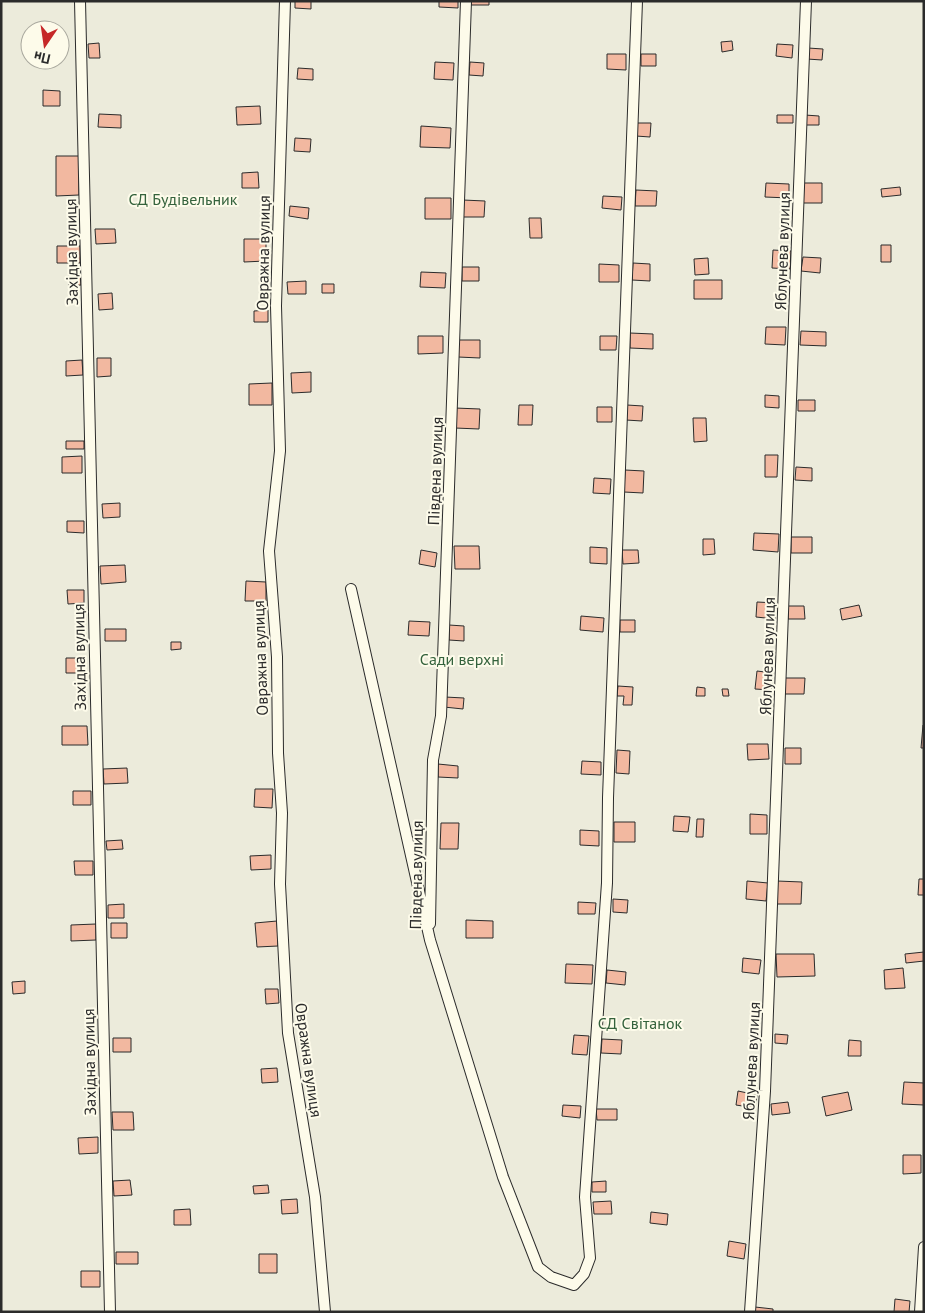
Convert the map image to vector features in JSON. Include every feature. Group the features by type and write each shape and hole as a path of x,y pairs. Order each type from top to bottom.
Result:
{"lane":[{"name":"Західна вулиця","path":"80,1 110,1312"},
{"name":"Овражна вулиця","path":"285,1 276,306 280,451 269,551 277,657 278,753 282,813 280,884 288,1033 315,1197 325,1312"},
{"name":"Південа вулиця","path":"430,940 433,760 441,716 466,1"},
{"path":"351,589 430,940 503,1178 538,1267 551,1277 574,1285 584,1274 590,1258 585,1197 607,883 608,798 637,1"},
{"name":"Яблунева вулиця","path":"750,1312 766,1091 806,1"},
{"path":"920,1312 924,1247"}],"green space":[{"name":"Сади верхні","path":"1,1 924,1 924,1312 1,1312"}],"building":[{"path":"295,1 311,1 311,9 295,8"},
{"path":"439,1 458,1 458,8 439,7"},
{"path":"471,1 489,1 489,5 471,5"},
{"path":"732,41 733,50 722,52 721,42"},
{"path":"99,43 100,58 89,58 88,44"},
{"path":"777,44 793,45 792,58 776,56"},
{"path":"808,48 823,49 822,60 807,59"},
{"path":"607,54 626,54 626,70 607,69"},
{"path":"641,54 656,54 656,66 641,66"},
{"path":"435,62 454,63 453,80 434,79"},
{"path":"470,62 484,63 483,76 469,75"},
{"path":"298,68 313,69 313,80 297,79"},
{"path":"43,90 60,91 60,106 43,106"},
{"path":"260,106 261,124 237,125 236,107"},
{"path":"99,114 121,115 121,128 98,127"},
{"path":"777,115 793,115 793,123 777,123"},
{"path":"805,115 819,116 819,125 805,125"},
{"path":"637,123 651,123 650,137 636,136"},
{"path":"421,126 451,128 450,148 420,147"},
{"path":"295,138 311,139 310,152 294,151"},
{"path":"56,156 79,156 79,195 56,196"},
{"path":"258,172 259,188 242,188 242,173"},
{"path":"766,183 789,184 789,198 765,197"},
{"path":"803,183 822,183 822,203 802,203"},
{"path":"900,187 901,195 882,197 881,189"},
{"path":"636,190 657,191 656,206 635,206"},
{"path":"603,196 622,197 621,210 602,208"},
{"path":"425,198 451,198 451,219 425,219"},
{"path":"463,200 485,201 484,217 463,217"},
{"path":"290,206 309,208 308,219 289,216"},
{"path":"529,218 541,218 542,238 530,238"},
{"path":"95,229 115,229 116,243 96,244"},
{"path":"244,239 266,239 266,261 244,262"},
{"path":"881,245 891,245 891,262 881,262"},
{"path":"57,246 80,246 80,263 57,263"},
{"path":"773,250 791,251 790,269 772,268"},
{"path":"803,257 821,258 820,273 801,271"},
{"path":"708,258 709,274 695,275 694,259"},
{"path":"633,263 650,264 650,281 632,280"},
{"path":"599,264 619,265 619,282 599,282"},
{"path":"462,267 479,267 479,281 462,281"},
{"path":"421,272 446,273 445,288 420,287"},
{"path":"69,274 80,274 81,285 69,286"},
{"path":"694,280 722,280 722,299 694,299"},
{"path":"306,281 306,294 288,294 287,282"},
{"path":"322,284 334,284 334,293 322,293"},
{"path":"112,293 113,309 99,310 98,294"},
{"path":"268,310 268,322 254,322 254,311"},
{"path":"766,327 786,327 785,345 765,344"},
{"path":"801,331 826,332 826,346 800,345"},
{"path":"630,333 653,334 653,349 630,348"},
{"path":"418,336 443,336 443,353 418,354"},
{"path":"600,336 617,336 616,350 600,350"},
{"path":"458,340 480,340 480,358 458,357"},
{"path":"97,358 111,358 111,376 97,377"},
{"path":"82,360 83,375 66,376 66,361"},
{"path":"311,372 311,392 292,393 291,373"},
{"path":"272,383 272,405 249,405 249,384"},
{"path":"765,395 779,396 779,408 765,407"},
{"path":"798,400 815,400 815,411 798,411"},
{"path":"519,405 533,405 532,425 518,425"},
{"path":"627,405 643,406 642,421 626,420"},
{"path":"597,407 612,407 612,422 597,422"},
{"path":"455,408 480,409 479,429 455,428"},
{"path":"693,418 706,418 707,441 694,442"},
{"path":"66,441 84,441 84,449 66,449"},
{"path":"765,455 778,455 777,477 765,477"},
{"path":"82,456 82,473 62,473 62,457"},
{"path":"796,467 812,468 812,481 795,480"},
{"path":"625,470 644,471 643,493 624,492"},
{"path":"594,478 611,479 610,494 593,493"},
{"path":"120,503 120,517 103,518 102,504"},
{"path":"67,521 84,521 84,533 67,532"},
{"path":"754,533 779,534 778,552 753,550"},
{"path":"791,537 812,537 812,553 791,553"},
{"path":"703,539 714,539 715,554 703,555"},
{"path":"454,546 479,546 480,569 455,569"},
{"path":"590,547 607,548 607,564 590,563"},
{"path":"421,550 437,553 435,567 419,564"},
{"path":"622,550 638,550 639,563 623,564"},
{"path":"125,565 126,582 101,584 100,566"},
{"path":"246,581 266,582 266,601 245,601"},
{"path":"67,590 84,590 84,603 68,604"},
{"path":"757,602 776,603 775,619 756,617"},
{"path":"859,605 862,616 842,620 840,609"},
{"path":"788,606 804,606 805,619 788,619"},
{"path":"581,616 604,618 603,632 580,630"},
{"path":"620,620 635,620 635,632 620,632"},
{"path":"409,621 430,622 429,636 408,635"},
{"path":"449,625 464,626 464,641 449,640"},
{"path":"105,629 126,629 126,641 105,641"},
{"path":"171,642 181,642 181,649 171,650"},
{"path":"66,658 81,658 81,673 66,673"},
{"path":"757,671 773,673 771,690 755,689"},
{"path":"785,678 805,678 804,694 784,694"},
{"path":"618,686 633,687 632,705 623,705 624,696 617,696"},
{"path":"697,687 705,688 705,696 696,696"},
{"path":"722,689 728,689 729,696 723,696"},
{"path":"445,697 464,698 463,709 444,707"},
{"path":"923,725 924,748 921,748"},
{"path":"62,726 87,726 88,745 62,745"},
{"path":"747,744 768,744 769,759 748,760"},
{"path":"785,748 801,748 801,764 785,764"},
{"path":"617,750 630,751 629,774 616,773"},
{"path":"582,761 601,762 601,775 581,774"},
{"path":"438,764 458,766 458,778 438,777"},
{"path":"127,768 128,783 104,784 103,769"},
{"path":"255,789 273,789 272,808 254,807"},
{"path":"73,791 91,791 91,805 73,805"},
{"path":"750,814 767,815 767,834 750,834"},
{"path":"674,816 690,817 688,832 673,831"},
{"path":"697,819 704,819 703,837 696,837"},
{"path":"614,822 635,822 635,842 614,842"},
{"path":"441,823 459,823 458,849 440,849"},
{"path":"580,830 599,831 599,846 580,845"},
{"path":"122,840 123,849 107,850 106,841"},
{"path":"271,855 271,869 251,870 250,856"},
{"path":"74,861 93,861 93,875 75,875"},
{"path":"919,879 924,879 924,895 918,895"},
{"path":"747,881 768,883 766,901 746,899"},
{"path":"777,881 802,882 801,904 777,904"},
{"path":"613,899 628,900 627,913 613,912"},
{"path":"578,902 596,903 595,914 578,914"},
{"path":"124,904 124,918 108,918 108,905"},
{"path":"466,920 493,921 493,938 466,938"},
{"path":"277,921 278,946 257,947 255,923"},
{"path":"111,923 127,923 127,938 111,938"},
{"path":"96,924 96,940 71,941 71,925"},
{"path":"924,952 924,961 906,963 905,954"},
{"path":"776,954 814,954 815,976 777,977"},
{"path":"743,958 761,960 759,974 742,972"},
{"path":"566,964 593,965 592,984 565,983"},
{"path":"903,968 905,988 885,989 884,970"},
{"path":"607,970 626,972 625,985 606,983"},
{"path":"25,981 25,993 13,994 12,982"},
{"path":"265,989 278,989 279,1003 266,1004"},
{"path":"775,1034 788,1035 787,1044 775,1043"},
{"path":"574,1035 589,1036 587,1055 572,1054"},
{"path":"113,1038 131,1038 131,1052 113,1052"},
{"path":"602,1039 622,1040 621,1054 601,1053"},
{"path":"849,1040 861,1041 861,1056 848,1056"},
{"path":"277,1068 278,1082 262,1083 261,1069"},
{"path":"904,1082 924,1083 924,1105 902,1104"},
{"path":"738,1091 757,1095 755,1108 736,1105"},
{"path":"848,1092 852,1110 826,1116 822,1097"},
{"path":"788,1102 790,1113 772,1115 771,1104"},
{"path":"563,1105 581,1106 580,1118 562,1116"},
{"path":"596,1109 617,1109 617,1120 597,1120"},
{"path":"112,1112 133,1112 134,1130 113,1130"},
{"path":"98,1137 98,1153 79,1154 78,1138"},
{"path":"903,1155 921,1155 921,1173 903,1174"},
{"path":"130,1180 132,1195 114,1196 113,1181"},
{"path":"606,1181 606,1192 592,1192 592,1182"},
{"path":"268,1185 269,1193 254,1194 253,1186"},
{"path":"297,1199 298,1213 282,1214 281,1200"},
{"path":"611,1201 612,1214 594,1214 593,1202"},
{"path":"190,1209 191,1225 174,1225 174,1210"},
{"path":"651,1212 668,1214 667,1225 650,1223"},
{"path":"729,1241 746,1244 744,1259 727,1256"},
{"path":"116,1252 138,1252 138,1264 116,1264"},
{"path":"259,1254 277,1254 277,1273 259,1273"},
{"path":"81,1271 100,1271 100,1287 81,1287"},
{"path":"895,1299 910,1301 909,1312 894,1312"},
{"path":"755,1307 773,1309 773,1312 755,1312"}],"park label":[{"name":"СД Будівельник","path":"183,199"},
{"name":"СД Світанок","path":"640,1023"}]}
